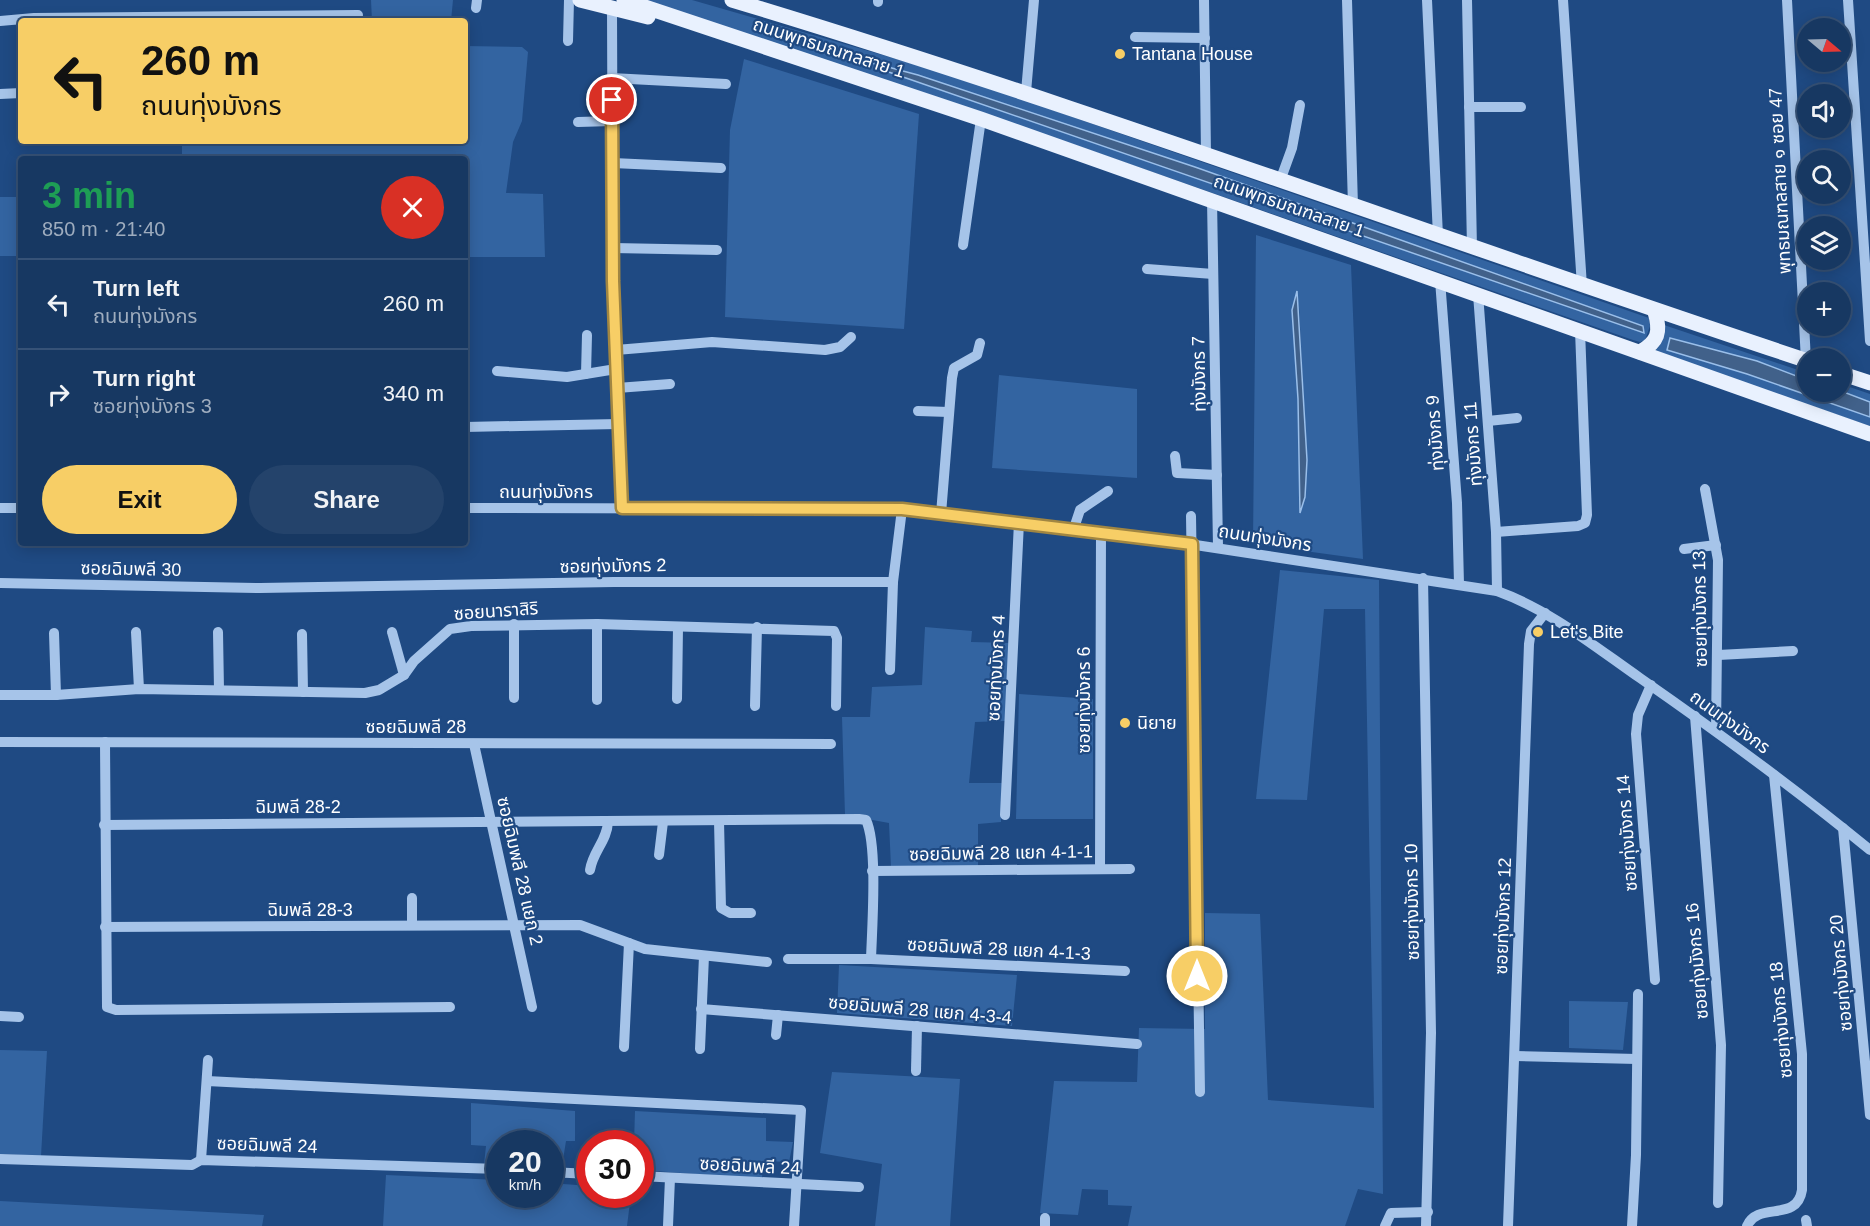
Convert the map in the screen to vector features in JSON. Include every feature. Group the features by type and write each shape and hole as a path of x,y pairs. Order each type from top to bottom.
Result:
{"main road":[{"name":"ถนนพุทธมณฑลสาย 1","path":"580,0 618,4 692,24 981,119 1870,434"},
{"name":"ถนนพุทธมณฑลสาย 1","path":"732,0 1026,92 1655,312 1797,358"},
{"path":"1640,352 1656,339 1659,330 1655,312"},
{"path":"1851,377 1870,383"}],"street":[{"path":"568,41 569,0"},
{"path":"1026,92 1034,0"},
{"path":"1204,0 1206,154"},
{"path":"1347,0 1353,206"},
{"path":"1427,0 1438,236"},
{"path":"1467,0 1472,248"},
{"path":"1563,0 1582,286"},
{"name":"พุทธมณฑลสาย ๑ ซอย 47","path":"1787,0 1806,348"},
{"path":"1848,0 1870,341"},
{"path":"618,4 611,78 616,369 622,508"},
{"path":"34,18 358,15"},
{"path":"0,21 18,19"},
{"path":"1135,37 1205,38"},
{"path":"611,78 726,84"},
{"path":"0,94 18,93"},
{"path":"1280,181 1292,148 1300,105"},
{"path":"1469,107 1521,107"},
{"path":"963,245 981,119"},
{"path":"578,122 612,121"},
{"path":"613,163 721,168"},
{"name":"ทุ่งมังกร 7","path":"1212,200 1218,548"},
{"path":"613,248 717,250"},
{"path":"1147,269 1213,274"},
{"name":"ทุ่งมังกร 9","path":"1440,280 1457,503 1459,584"},
{"name":"ทุ่งมังกร 11","path":"1478,294 1496,532 1497,591"},
{"path":"1496,532 1578,526 1585,523 1587,514 1580,330"},
{"path":"586,374 587,334"},
{"path":"616,350 712,342 825,350 840,347 851,337"},
{"path":"941,514 954,368 974,359 980,343"},
{"path":"497,371 553,377 616,369"},
{"path":"617,388 670,384"},
{"path":"918,411 949,412"},
{"path":"1488,421 1517,418"},
{"path":"468,427 618,423"},
{"path":"1175,456 1178,473 1217,475"},
{"name":"ซอยทุ่งมังกร 13","path":"1705,489 1716,545 1719,655 1716,730"},
{"path":"1074,528 1080,510 1108,491"},
{"path":"0,508 18,508"},
{"name":"ถนนทุ่งมังกร","path":"468,508 902,509 1101,531 1497,591 1522,600 1545,613 1716,730 1870,850"},
{"path":"890,670 893,582 902,509"},
{"path":"1191,516 1200,1092"},
{"name":"ซอยทุ่งมังกร 4","path":"1005,815 1019,522"},
{"name":"ซอยทุ่งมังกร 6","path":"1100,868 1101,531"},
{"path":"1684,549 1716,545"},
{"name":"ซอยทุ่งมังกร 10","path":"1423,578 1431,1033 1426,1226"},
{"name":"ซอยทุ่งมังกร 2","path":"260,588 614,582 893,582"},
{"name":"ซอยฉิมพลี 30","path":"0,583 260,588"},
{"name":"ซอยทุ่งมังกร 12","path":"1508,1226 1528,644 1531,631 1545,613"},
{"path":"514,624 514,698"},
{"name":"ซอยนาราสิริ","path":"0,695 56,695 139,689 365,693 379,690 404,675 414,661 450,629 514,624 597,624 834,631 837,638 836,706"},
{"path":"597,624 597,700"},
{"path":"676,699 678,627"},
{"path":"755,706 757,627"},
{"path":"136,632 139,689"},
{"path":"219,632 219,690"},
{"path":"392,632 404,675"},
{"path":"54,633 56,695"},
{"path":"302,634 303,692"},
{"path":"1719,655 1793,651"},
{"name":"ซอยทุ่งมังกร 14","path":"1651,686 1638,715 1636,734 1655,980"},
{"name":"ซอยทุ่งมังกร 16","path":"1695,716 1721,1044 1718,1203"},
{"name":"ซอยฉิมพลี 28","path":"0,742 831,744"},
{"path":"105,742 105,998 107,1007 116,1010 450,1007"},
{"name":"ซอยฉิมพลี 28 แยก 2","path":"474,744 516,925 532,1006"},
{"name":"ซอยทุ่งมังกร 18","path":"1747,1226 1757,1215 1794,1206 1800,1200 1802,1190 1802,1054 1774,775"},
{"name":"ฉิมพลี 28-2","path":"104,825 866,820 869,827 872,871"},
{"path":"719,821 721,908 730,914 751,913"},
{"path":"590,870 592,858 608,832 608,822"},
{"path":"659,855 663,822"},
{"name":"ซอยทุ่งมังกร 20","path":"1844,828 1870,1115"},
{"name":"ซอยฉิมพลี 28 แยก 4-1-1","path":"872,871 1130,869"},
{"path":"871,959 872,871"},
{"path":"412,898 412,925"},
{"name":"ฉิมพลี 28-3","path":"105,927 580,925 645,949 767,962"},
{"path":"624,1047 629,943"},
{"path":"700,1049 704,956"},
{"name":"ซอยฉิมพลี 28 แยก 4-1-3","path":"788,959 871,959 1125,971"},
{"path":"1632,1226 1636,1155 1638,994"},
{"name":"ซอยฉิมพลี 28 แยก 4-3-4","path":"701,1009 1137,1044"},
{"path":"776,1035 778,1015"},
{"path":"0,1016 19,1017"},
{"path":"916,1071 917,1026"},
{"path":"1515,1056 1637,1059"},
{"path":"201,1160 208,1060"},
{"path":"207,1081 801,1110 794,1226"},
{"name":"ซอยฉิมพลี 24","path":"0,1159 192,1165 201,1160 486,1169"},
{"name":"ซอยฉิมพลี 24","path":"654,1177 859,1187"},
{"path":"668,1226 670,1178"},
{"path":"1385,1226 1391,1213 1397,1211 1428,1212"}],"shaded area":[{"path":"371,0 453,0 451,18 372,18"},
{"path":"641,0 692,0 952,75 1649,318 1650,326 1645,340 1640,342 1633,340 1078,146","holes":["880,69 918,75 1195,167 1643,326 1644,332"]},
{"path":"468,46 522,47 528,52 522,121 513,142 506,193 543,194 545,257 468,257 468,156 182,156 182,144 468,144"},
{"path":"744,59 919,114 904,329 725,317 730,130"},
{"path":"873,63 918,75 1195,167 1643,326 1644,333 880,69"},
{"path":"0,197 18,197 18,256 0,256"},
{"path":"1256,235 1351,265 1363,559 1253,544","holes":["1299,307 1307,461 1305,497 1300,511"]},
{"path":"1297,291 1307,460 1305,497 1300,513 1298,399 1292,310"},
{"path":"1664,325 1797,370 1797,376 1757,361 1667,350 1797,391 1797,401 1654,352 1660,345"},
{"path":"1670,338 1757,361 1797,376 1797,391 1747,374 1667,350"},
{"path":"999,375 1137,389 1137,478 992,468"},
{"path":"1851,387 1870,394 1870,402 1851,395"},
{"path":"1851,395 1870,402 1870,417 1827,402 1851,402"},
{"path":"1800,402 1827,402 1870,417 1870,426"},
{"path":"1280,570 1379,580 1383,1194 1358,1189 1345,1226 1128,1226 1132,1206 1108,1205 1108,1190 1082,1189 1078,1215 1040,1213 1054,1081 1137,1082 1139,1028 1205,1029 1205,913 1260,914 1268,1100 1374,1108 1365,609 1324,609 1307,800 1256,799"},
{"path":"925,627 972,631 971,642 1011,643 1005,721 975,722 969,783 1002,783 1001,822 978,824 978,866 891,867 889,823 845,815 842,717 870,717 872,687 922,685"},
{"path":"1019,694 1093,699 1093,819 1016,819"},
{"path":"839,965 1017,975 1012,1026 837,1013"},
{"path":"1569,1001 1628,1002 1623,1050 1569,1048"},
{"path":"0,1050 47,1051 41,1156 0,1154"},
{"path":"832,1072 960,1079 950,1226 875,1226 882,1164 820,1153"},
{"path":"471,1103 575,1111 575,1141 566,1141 564,1154 564,1130 486,1130 486,1146 471,1145"},
{"path":"635,1111 766,1118 766,1141 793,1142 789,1162 763,1161 762,1179 654,1171 654,1130 634,1130"},
{"path":"386,1175 486,1179 486,1208 564,1208 564,1184 576,1185 576,1208 629,1208 627,1226 383,1226"},
{"path":"0,1201 264,1215 262,1226 0,1226"}],"place":[{"name":"Tantana House","path":"1120,54"},
{"name":"Let's Bite","path":"1538,632"},
{"name":"นิยาย","path":"1125,723"}],"route":[{"path":"612,100 613,281 622,508 902,509 1101,531 1192,544 1197,976"}]}
